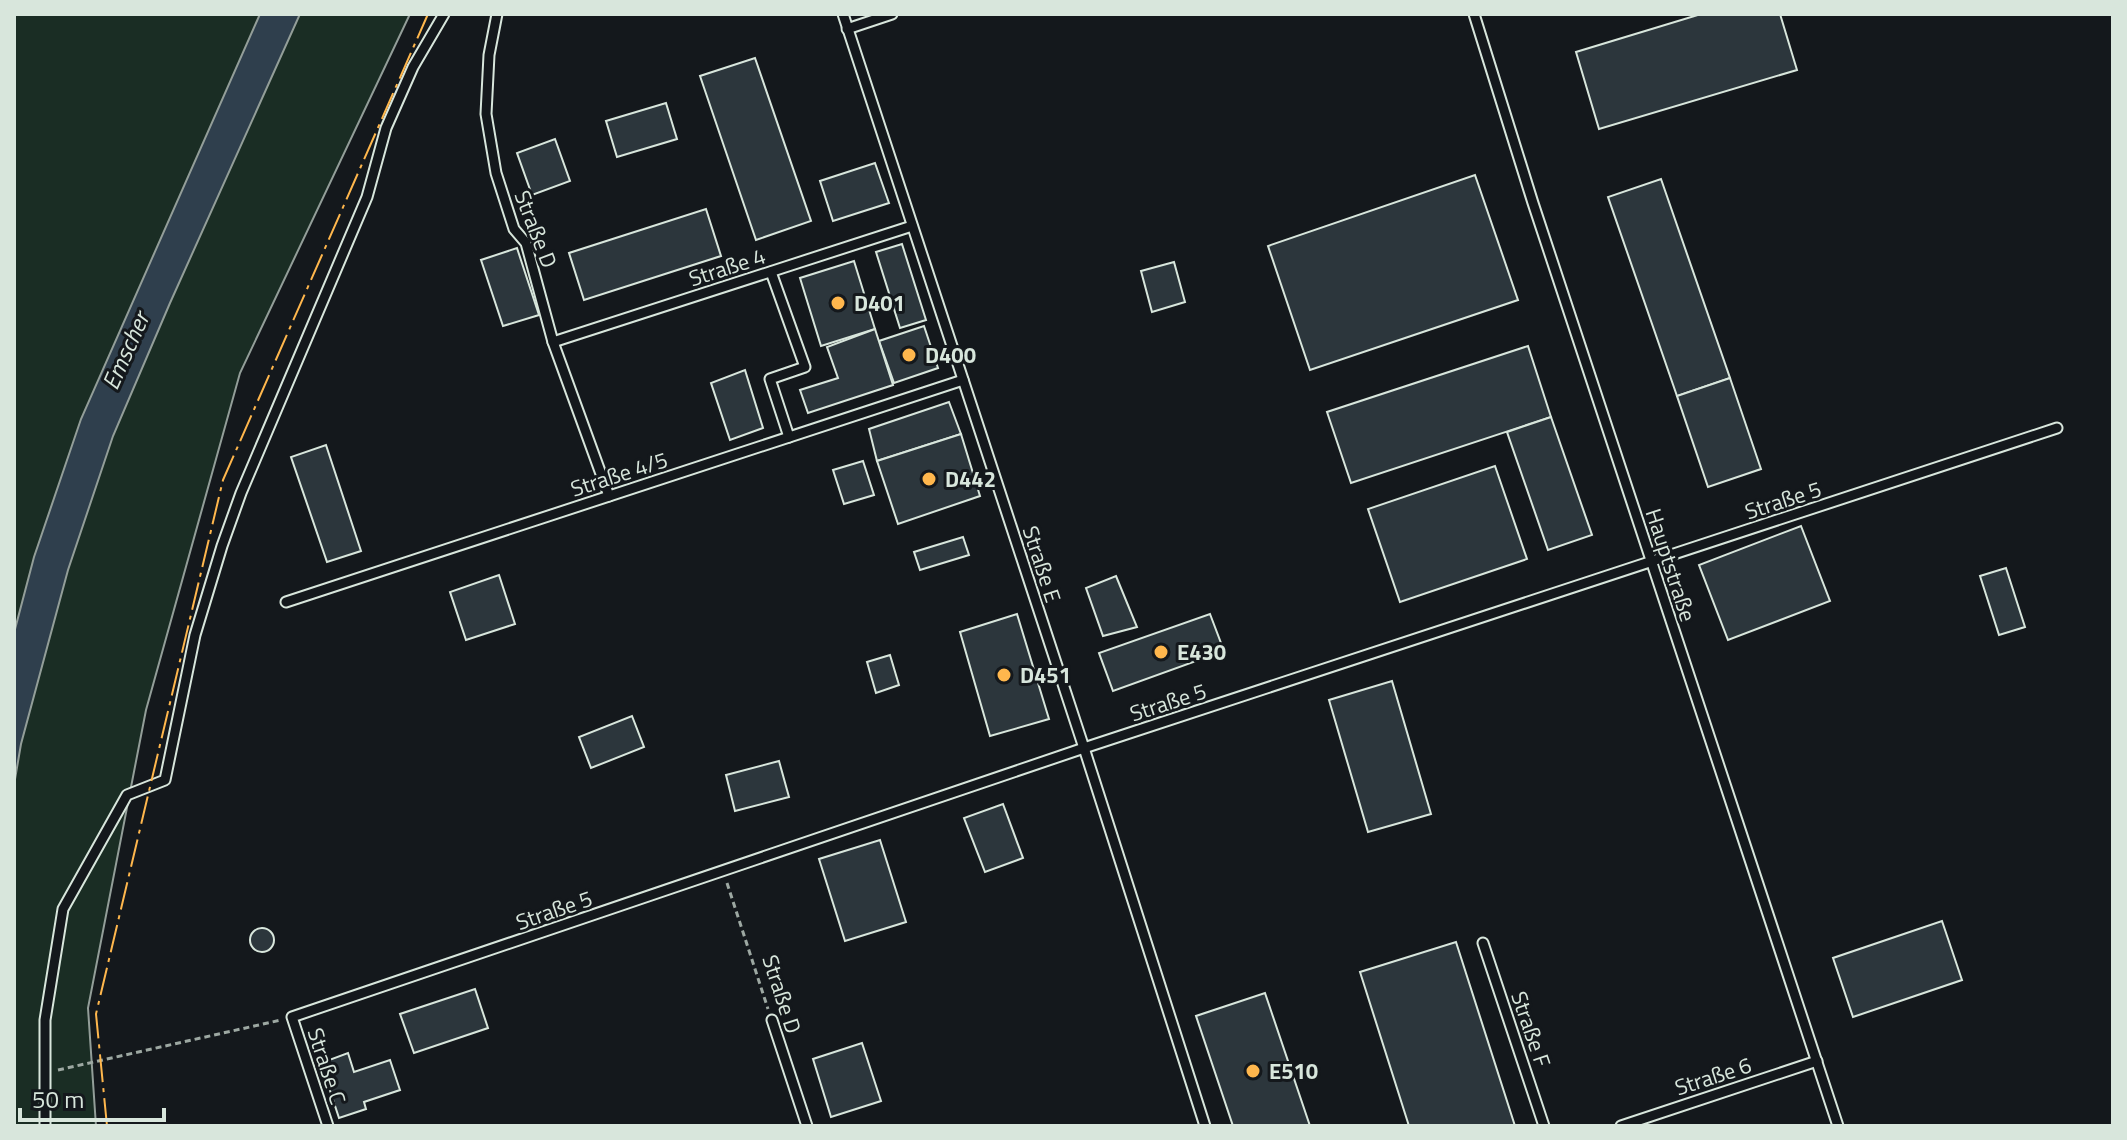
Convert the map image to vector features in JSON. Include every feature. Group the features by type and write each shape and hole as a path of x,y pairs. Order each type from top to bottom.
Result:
{"lane":[{"path":"45,1126 45,1020 63,909 127,795 165,780 195,635 241,493 367,197 386,128 413,67 444,14"},
{"name":"Straße D","path":"497,14 489,55 486,114 496,173 514,229 526,243 553,342 609,496"},
{"name":"Straße E","path":"843,14 1205,1126"},
{"path":"847,29 892,14"},
{"name":"Hauptstraße","path":"1474,14 1838,1126"},
{"name":"Straße 4","path":"553,342 912,226"},
{"path":"771,272 805,367 770,379 789,437"},
{"name":"Straße 4/5","path":"286,602 963,380"},
{"name":"Straße 5","path":"292,1017 1084,748 2057,428"},
{"name":"Straße F","path":"1483,943 1544,1126"},
{"name":"Straße C","path":"292,1017 328,1126"},
{"name":"Straße D","path":"772,1020 807,1126"},
{"name":"Straße 6","path":"1621,1126 1817,1061"}],"path":[{"name":"Straße D","path":"723,872 772,1020"},
{"path":"45,1073 292,1017"}],"green space":[{"path":"14,14 410,14 240,373 146,710 88,1008 96,1126 14,1126"}],"water":[{"name":"Emscher","path":"260,14 300,14 113,436 68,570 21,744 14,785 14,633 34,557 81,419"}],"building":[{"path":"1701,14 1780,14 1797,70 1599,129 1576,52"},
{"path":"755,58 811,221 756,240 700,76"},
{"path":"666,103 677,139 617,157 606,121"},
{"path":"555,139 570,181 532,195 517,153"},
{"path":"875,163 889,203 833,221 820,181"},
{"path":"1475,175 1518,300 1310,370 1268,246"},
{"path":"1661,179 1730,378 1677,396 1608,197"},
{"path":"706,209 721,256 584,300 569,253"},
{"path":"902,244 926,320 900,328 876,252"},
{"path":"517,248 539,315 503,326 481,260"},
{"name":"D401","path":"854,261 875,329 821,346 800,278"},
{"path":"1174,262 1185,302 1152,312 1141,271"},
{"name":"D400","path":"924,326 938,368 894,383 879,341"},
{"path":"875,329 893,385 808,413 800,390 838,378 827,347"},
{"path":"1528,346 1551,417 1351,483 1327,412"},
{"path":"745,370 763,428 730,440 711,383"},
{"path":"1730,378 1761,469 1708,487 1677,396"},
{"path":"949,402 961,434 877,461 869,429"},
{"path":"1551,417 1592,535 1548,550 1507,432"},
{"name":"D442","path":"961,434 980,496 898,524 877,461"},
{"path":"326,445 361,551 327,562 291,457"},
{"path":"863,461 874,495 844,504 833,470"},
{"path":"1495,466 1527,559 1400,602 1368,509"},
{"path":"1801,526 1830,601 1728,640 1699,565"},
{"path":"963,537 969,555 920,570 914,552"},
{"path":"2006,568 2025,627 1999,635 1980,576"},
{"path":"499,575 515,624 466,640 450,592"},
{"path":"1116,576 1137,627 1103,636 1086,588"},
{"name":"D451","path":"1017,614 1049,719 990,736 960,632"},
{"name":"E430","path":"1210,614 1224,651 1113,691 1099,653"},
{"path":"890,655 899,685 876,693 867,662"},
{"path":"1392,681 1431,814 1368,832 1329,700"},
{"path":"632,716 644,747 591,768 579,737"},
{"path":"779,761 789,797 735,811 726,775"},
{"path":"1003,804 1023,858 985,872 964,818"},
{"path":"880,840 906,922 845,941 819,859"},
{"path":"1942,921 1962,980 1853,1017 1833,958"},
{"path":"262,928 270,932 274,940 270,948 262,952 254,948 250,940 254,932"},
{"path":"1456,942 1515,1126 1409,1126 1360,972"},
{"path":"475,989 488,1028 414,1053 400,1014"},
{"name":"E510","path":"1265,993 1310,1126 1233,1126 1196,1016"},
{"path":"862,1043 881,1101 831,1117 813,1059"},
{"path":"348,1053 354,1072 390,1060 400,1090 364,1102 366,1109 339,1118 321,1063"}],"power":[{"path":"107,1126 96,1014 223,480 428,14"}],"place":[{"name":"D401","path":"838,303"},
{"name":"D400","path":"909,355"},
{"name":"D442","path":"929,479"},
{"name":"E430","path":"1161,652"},
{"name":"D451","path":"1004,675"},
{"name":"E510","path":"1253,1071"}]}
